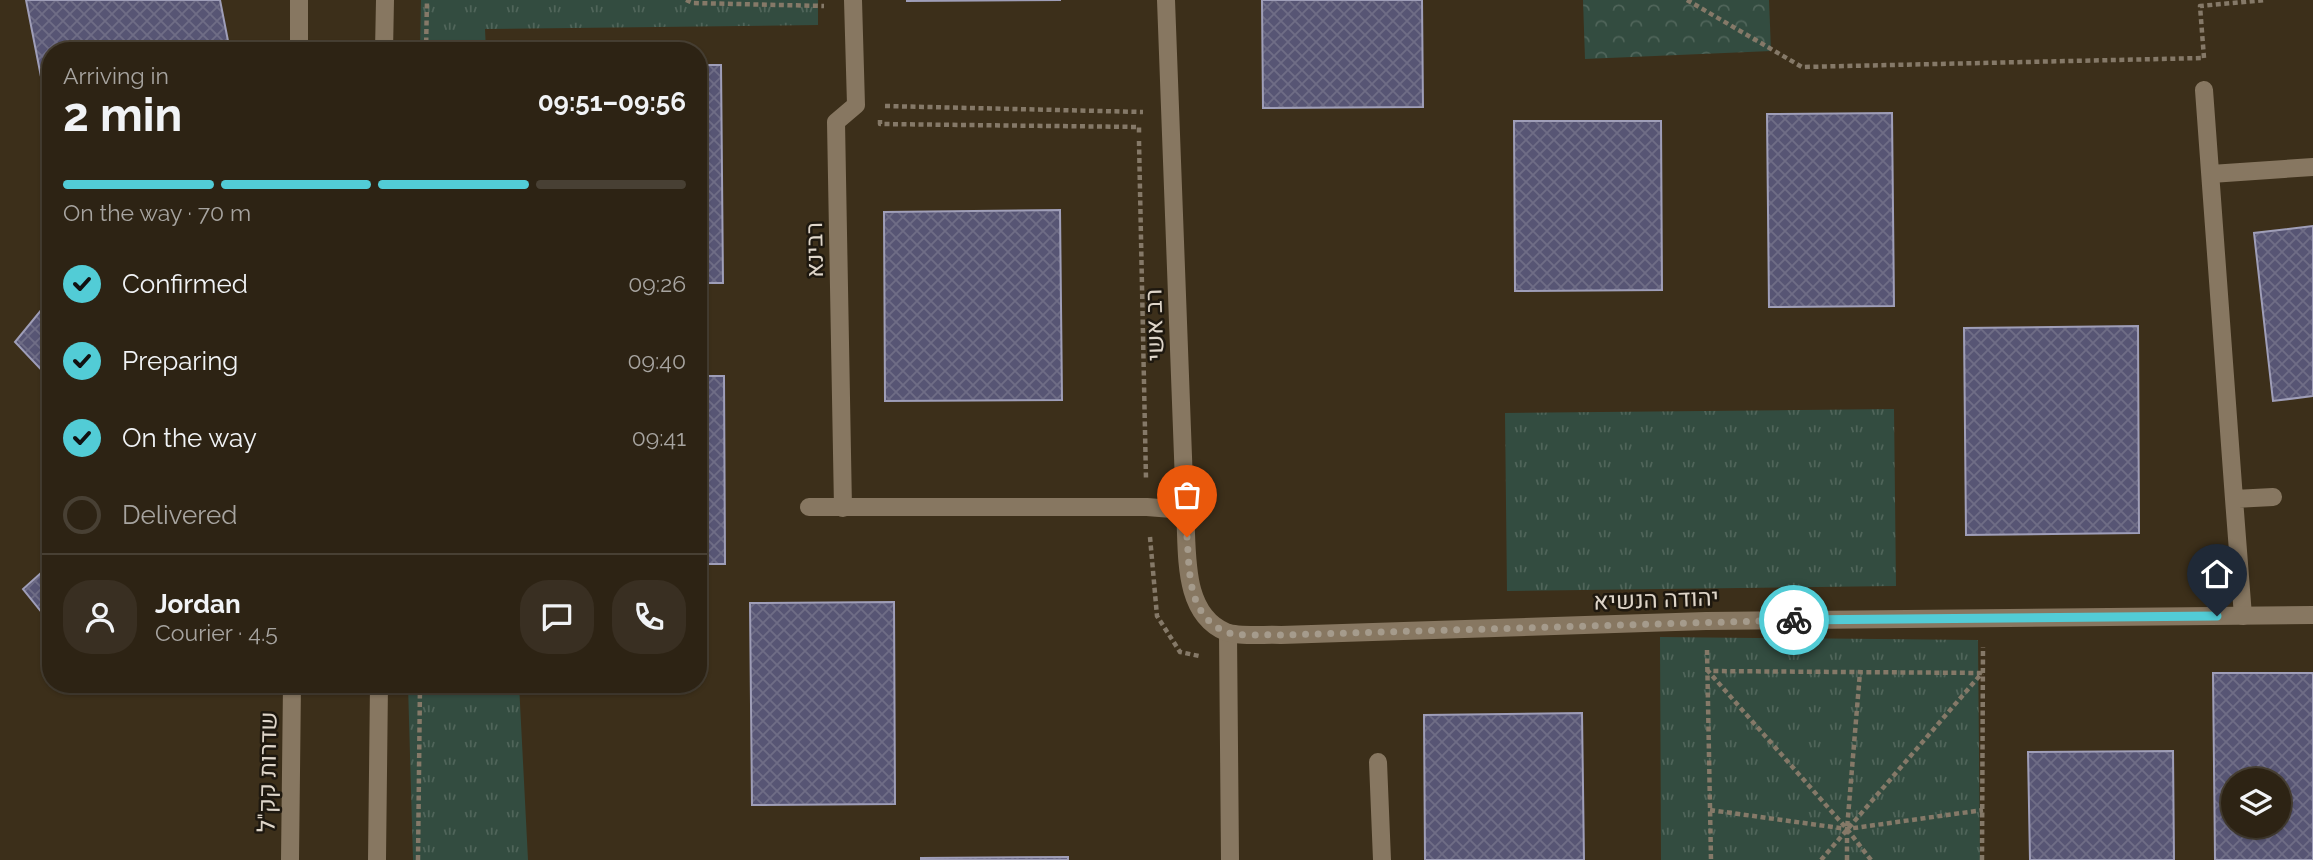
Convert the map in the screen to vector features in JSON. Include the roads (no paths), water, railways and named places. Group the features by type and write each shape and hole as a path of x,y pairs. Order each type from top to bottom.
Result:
{"street":[{"path":"299,0 299,42"},
{"path":"384,42 385,0"},
{"name":"רב אשי","path":"1166,0 1185,510 1192,590 1204,617 1228,633"},
{"name":"רבינא","path":"843,508 836,122 856,105 853,3"},
{"path":"2204,90 2243,616"},
{"path":"2211,174 2313,167"},
{"path":"2234,499 2273,497"},
{"path":"809,507 1147,507 1185,510"},
{"name":"יהודה הנשיא","path":"1228,633 1281,635 1706,621 2313,615"},
{"path":"1228,633 1230,860"},
{"name":"שדרות קק\"ל","path":"290,860 292,693"},
{"path":"377,860 379,693"},
{"path":"1378,762 1382,860"}]}
